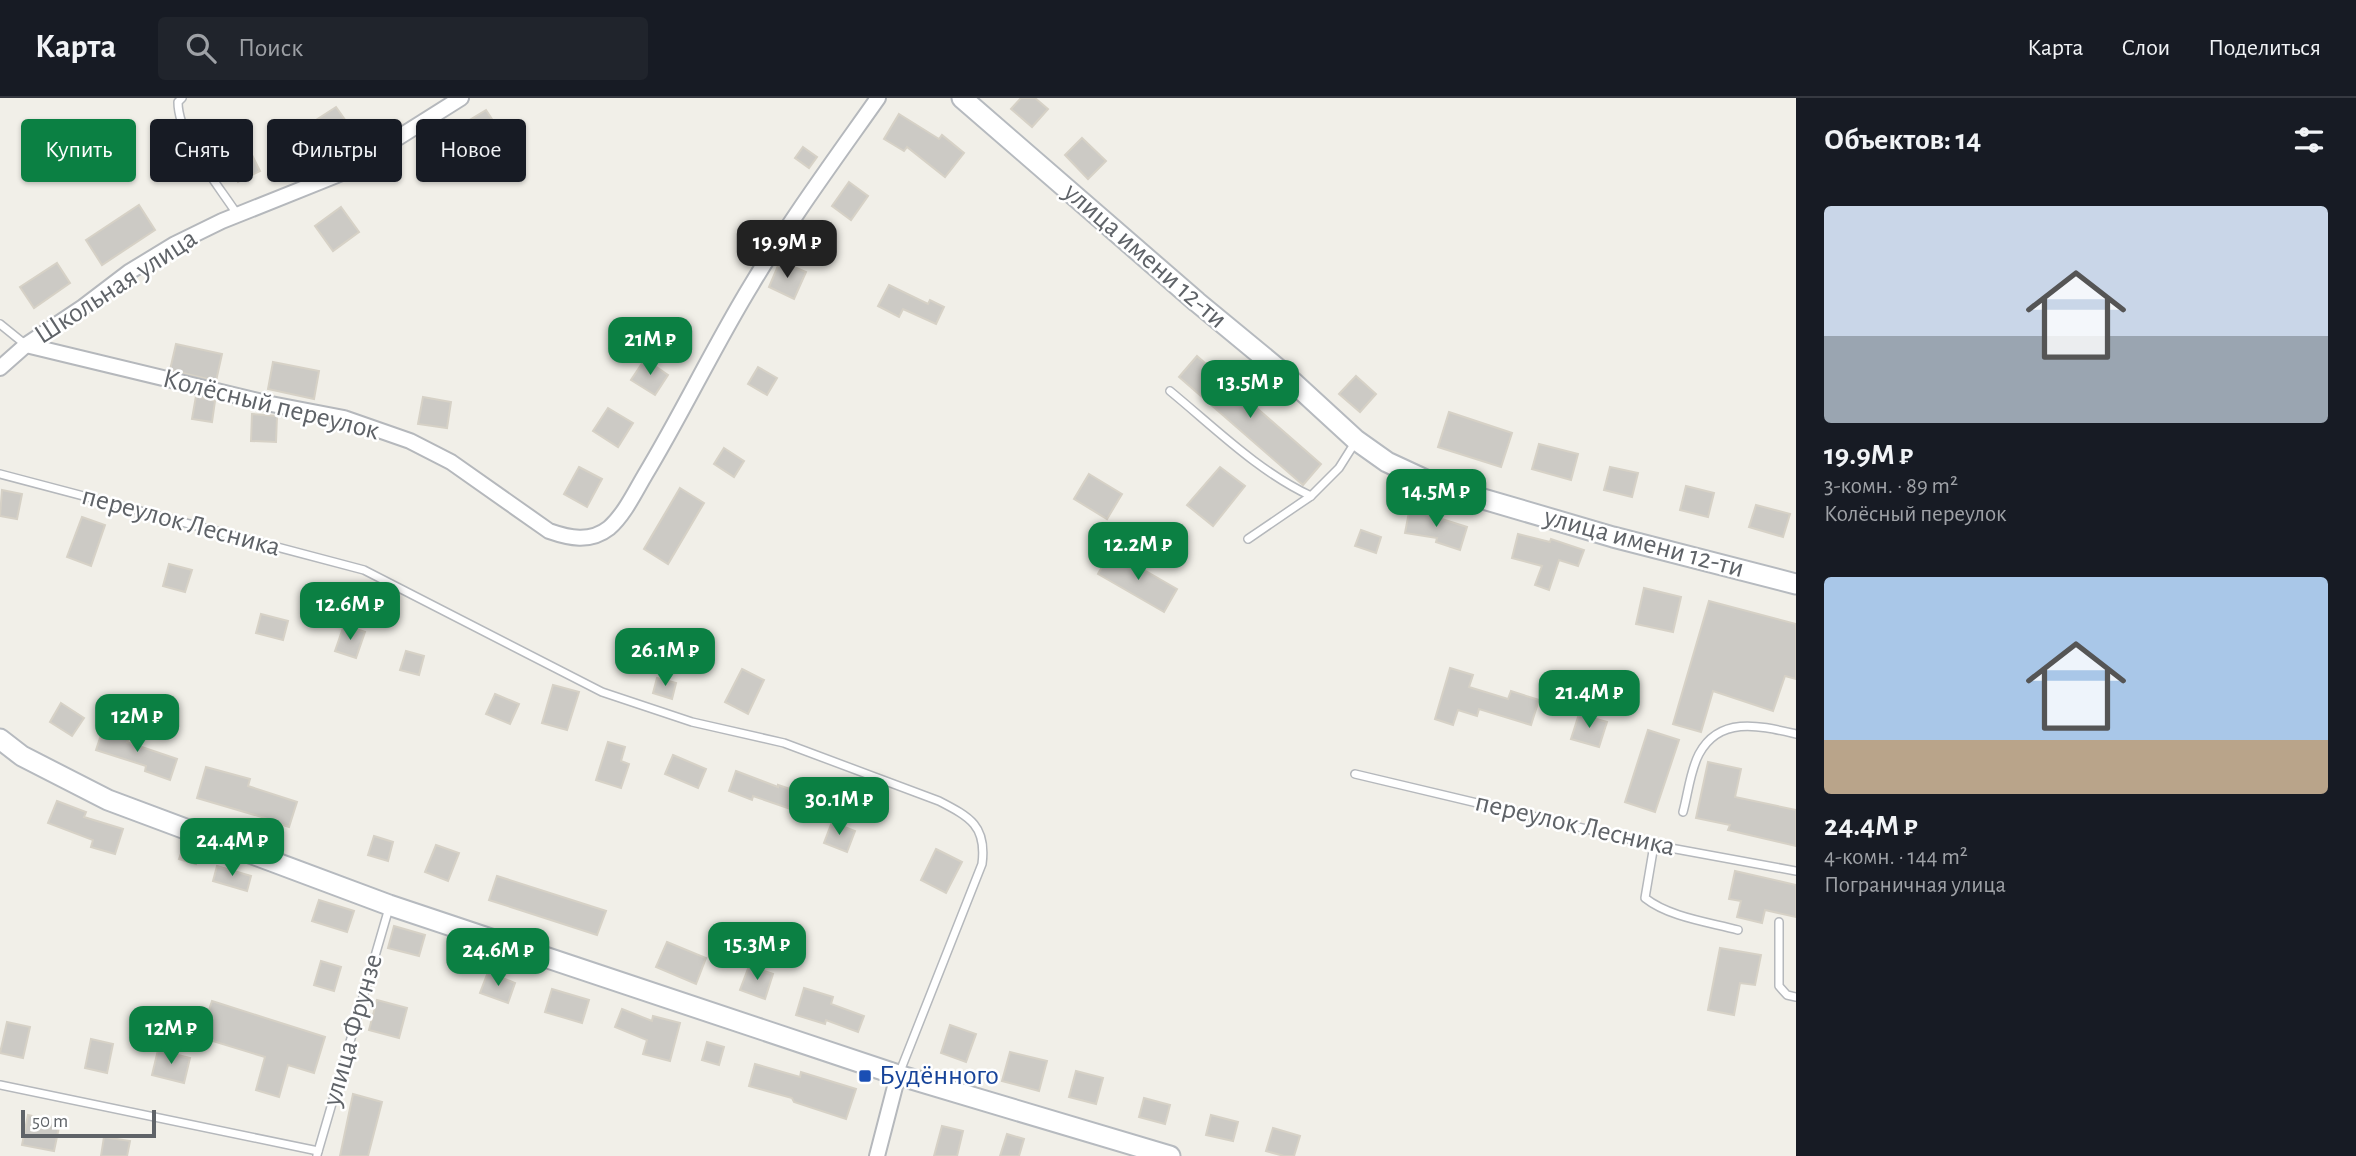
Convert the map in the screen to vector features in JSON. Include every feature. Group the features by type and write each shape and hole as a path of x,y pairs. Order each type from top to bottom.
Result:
{"street":[{"name":"Школьная улица","path":"0,369 26,345 129,272 175,244 237,215 342,173 461,98"},
{"name":"Колёсный переулок","path":"26,345 271,404 344,418 410,441 451,462 549,531 566,537 584,538 598,535 611,526 630,500 674,427 752,284 878,98"},
{"name":"улица имени 12-ти","path":"962,98 1186,293 1283,373 1356,440 1387,462 1428,481 1612,537 1796,584"},
{"path":"0,740 22,756 107,800 389,905 898,1074 1170,1156"},
{"path":"877,1156 898,1074"}],"lane":[{"path":"182,98 178,102 178,116 186,134 237,215"},
{"path":"0,324 26,345"},
{"path":"1170,391 1266,470 1287,485 1311,496"},
{"path":"1248,539 1311,496 1339,468 1356,440"},
{"name":"переулок Лесника","path":"0,474 364,570 602,692 692,722 784,743 939,801 962,813 979,828 984,848 982,864 898,1074"},
{"path":"1683,812 1698,755 1720,730 1739,725 1763,726 1796,734"},
{"name":"переулок Лесника","path":"1355,774 1654,845 1796,871"},
{"path":"1654,845 1645,898 1653,905 1738,930"},
{"name":"улица Фрунзе","path":"317,1154 389,905"},
{"path":"1779,922 1779,986 1787,995 1796,997"},
{"path":"0,1085 317,1154"}],"building":[{"path":"1021,98 1035,98 1048,109 1032,127 1011,109"},
{"path":"336,107 344,119 318,119"},
{"path":"486,110 492,119 471,119"},
{"path":"899,114 939,139 942,135 964,153 945,177 907,147 904,151 884,139"},
{"path":"1082,138 1106,161 1088,179 1065,155"},
{"path":"803,147 817,157 809,168 795,158"},
{"path":"253,157 260,171 253,174"},
{"path":"849,182 868,196 851,220 832,206"},
{"path":"139,205 155,230 102,265 86,240"},
{"path":"341,207 359,232 333,251 315,226"},
{"path":"780,261 806,272 794,299 769,287"},
{"path":"57,263 70,283 34,308 20,287"},
{"path":"889,285 928,304 930,300 944,307 936,324 903,309 899,317 878,306"},
{"path":"176,344 222,354 216,381 170,370"},
{"path":"1197,356 1321,464 1303,485 1179,377"},
{"path":"645,359 668,375 655,395 631,380"},
{"path":"273,362 319,371 314,399 268,389"},
{"path":"758,367 777,378 767,395 748,384"},
{"path":"1356,376 1376,394 1360,412 1339,394"},
{"path":"196,396 215,401 212,422 192,419"},
{"path":"423,397 451,402 447,428 418,424"},
{"path":"608,408 633,423 618,447 593,431"},
{"path":"1449,412 1512,433 1501,467 1438,447"},
{"path":"252,414 277,416 276,442 251,441"},
{"path":"1539,444 1578,454 1571,480 1532,469"},
{"path":"724,448 744,461 734,477 714,464"},
{"path":"579,467 602,479 587,507 564,494"},
{"path":"1220,467 1245,486 1213,526 1187,505"},
{"path":"1610,467 1638,473 1632,497 1604,490"},
{"path":"1089,474 1122,494 1107,519 1074,499"},
{"path":"1686,486 1714,493 1708,517 1680,510"},
{"path":"680,488 704,503 668,564 644,549"},
{"path":"2,490 22,494 17,519 0,516"},
{"path":"1756,505 1790,514 1783,537 1749,527"},
{"path":"1409,512 1426,514 1467,527 1460,550 1436,542 1437,538 1405,533"},
{"path":"82,517 105,525 91,566 67,557"},
{"path":"1361,530 1381,537 1376,553 1355,546"},
{"path":"1518,534 1550,542 1551,539 1584,550 1578,566 1559,560 1549,590 1535,585 1542,566 1512,558"},
{"path":"1111,551 1177,589 1164,612 1098,574"},
{"path":"169,564 192,570 185,592 163,586"},
{"path":"1644,588 1681,597 1673,632 1636,624"},
{"path":"1709,601 1796,624 1796,679 1785,676 1773,711 1713,691 1701,732 1673,724"},
{"path":"261,614 288,621 283,640 256,633"},
{"path":"344,625 365,632 356,658 335,651"},
{"path":"406,651 424,656 419,675 400,670"},
{"path":"1450,668 1473,675 1469,687 1508,699 1511,691 1539,700 1531,725 1479,709 1477,716 1458,710 1453,725 1435,719"},
{"path":"742,669 764,680 748,714 725,702"},
{"path":"657,678 676,683 672,699 653,693"},
{"path":"553,685 579,692 567,730 542,723"},
{"path":"495,694 519,704 510,724 486,714"},
{"path":"61,703 84,718 72,736 50,722"},
{"path":"1579,714 1607,722 1599,747 1571,739"},
{"path":"103,729 129,738 127,742 177,759 170,780 145,771 146,766 96,750"},
{"path":"1648,730 1679,740 1655,812 1625,802"},
{"path":"608,742 625,747 621,761 629,764 621,788 596,780"},
{"path":"673,755 706,769 698,788 665,774"},
{"path":"1708,762 1741,769 1735,797 1796,810 1796,846 1728,830 1730,825 1696,818"},
{"path":"206,767 250,779 248,786 297,802 289,827 197,798"},
{"path":"736,771 811,796 805,814 753,796 752,800 729,791"},
{"path":"57,801 86,812 84,817 123,829 115,854 91,847 93,840 48,823"},
{"path":"832,822 855,831 847,852 824,843"},
{"path":"374,836 393,842 388,861 368,855"},
{"path":"185,842 201,848 196,864 179,859"},
{"path":"436,845 459,853 448,881 425,872"},
{"path":"936,849 962,862 946,893 921,880"},
{"path":"217,866 251,876 247,891 213,881"},
{"path":"1735,871 1796,885 1796,917 1765,910 1762,923 1737,917 1741,901 1729,899"},
{"path":"497,876 606,911 597,935 489,900"},
{"path":"319,900 354,911 347,932 312,921"},
{"path":"394,926 425,935 419,956 388,948"},
{"path":"667,942 706,958 696,984 656,967"},
{"path":"1720,948 1761,955 1755,985 1740,983 1734,1015 1708,1010"},
{"path":"321,961 341,967 334,991 314,985"},
{"path":"749,966 773,974 765,999 740,990"},
{"path":"488,972 515,983 508,1003 480,993"},
{"path":"804,988 833,997 831,1004 864,1016 858,1032 826,1020 825,1024 796,1015"},
{"path":"552,989 589,1000 582,1023 545,1012"},
{"path":"377,1000 407,1008 399,1038 369,1030"},
{"path":"212,1001 325,1037 314,1073 288,1065 279,1097 256,1090 265,1057 200,1037"},
{"path":"622,1009 652,1021 653,1016 680,1023 670,1061 643,1054 647,1040 615,1027"},
{"path":"7,1022 30,1027 23,1058 0,1053"},
{"path":"950,1025 976,1034 966,1062 941,1053"},
{"path":"91,1039 113,1044 107,1073 85,1068"},
{"path":"707,1042 724,1047 719,1065 702,1060"},
{"path":"158,1050 190,1058 184,1083 152,1075"},
{"path":"1010,1052 1047,1061 1039,1091 1002,1081"},
{"path":"755,1064 800,1077 801,1072 856,1089 846,1119 794,1102 792,1098 749,1086"},
{"path":"1076,1071 1103,1078 1096,1104 1069,1097"},
{"path":"353,1094 382,1102 368,1156 340,1156"},
{"path":"1144,1098 1170,1105 1165,1124 1139,1117"},
{"path":"28,1115 60,1122 54,1151 22,1145"},
{"path":"1211,1115 1238,1122 1233,1141 1206,1135"},
{"path":"942,1126 963,1131 957,1156 934,1156"},
{"path":"1273,1128 1300,1136 1294,1156 1266,1151"},
{"path":"1007,1134 1024,1139 1019,1156 1000,1156"},
{"path":"104,1137 130,1141 127,1156 101,1156"}],"place":[{"name":"Будённого","path":"865,1076"}]}
